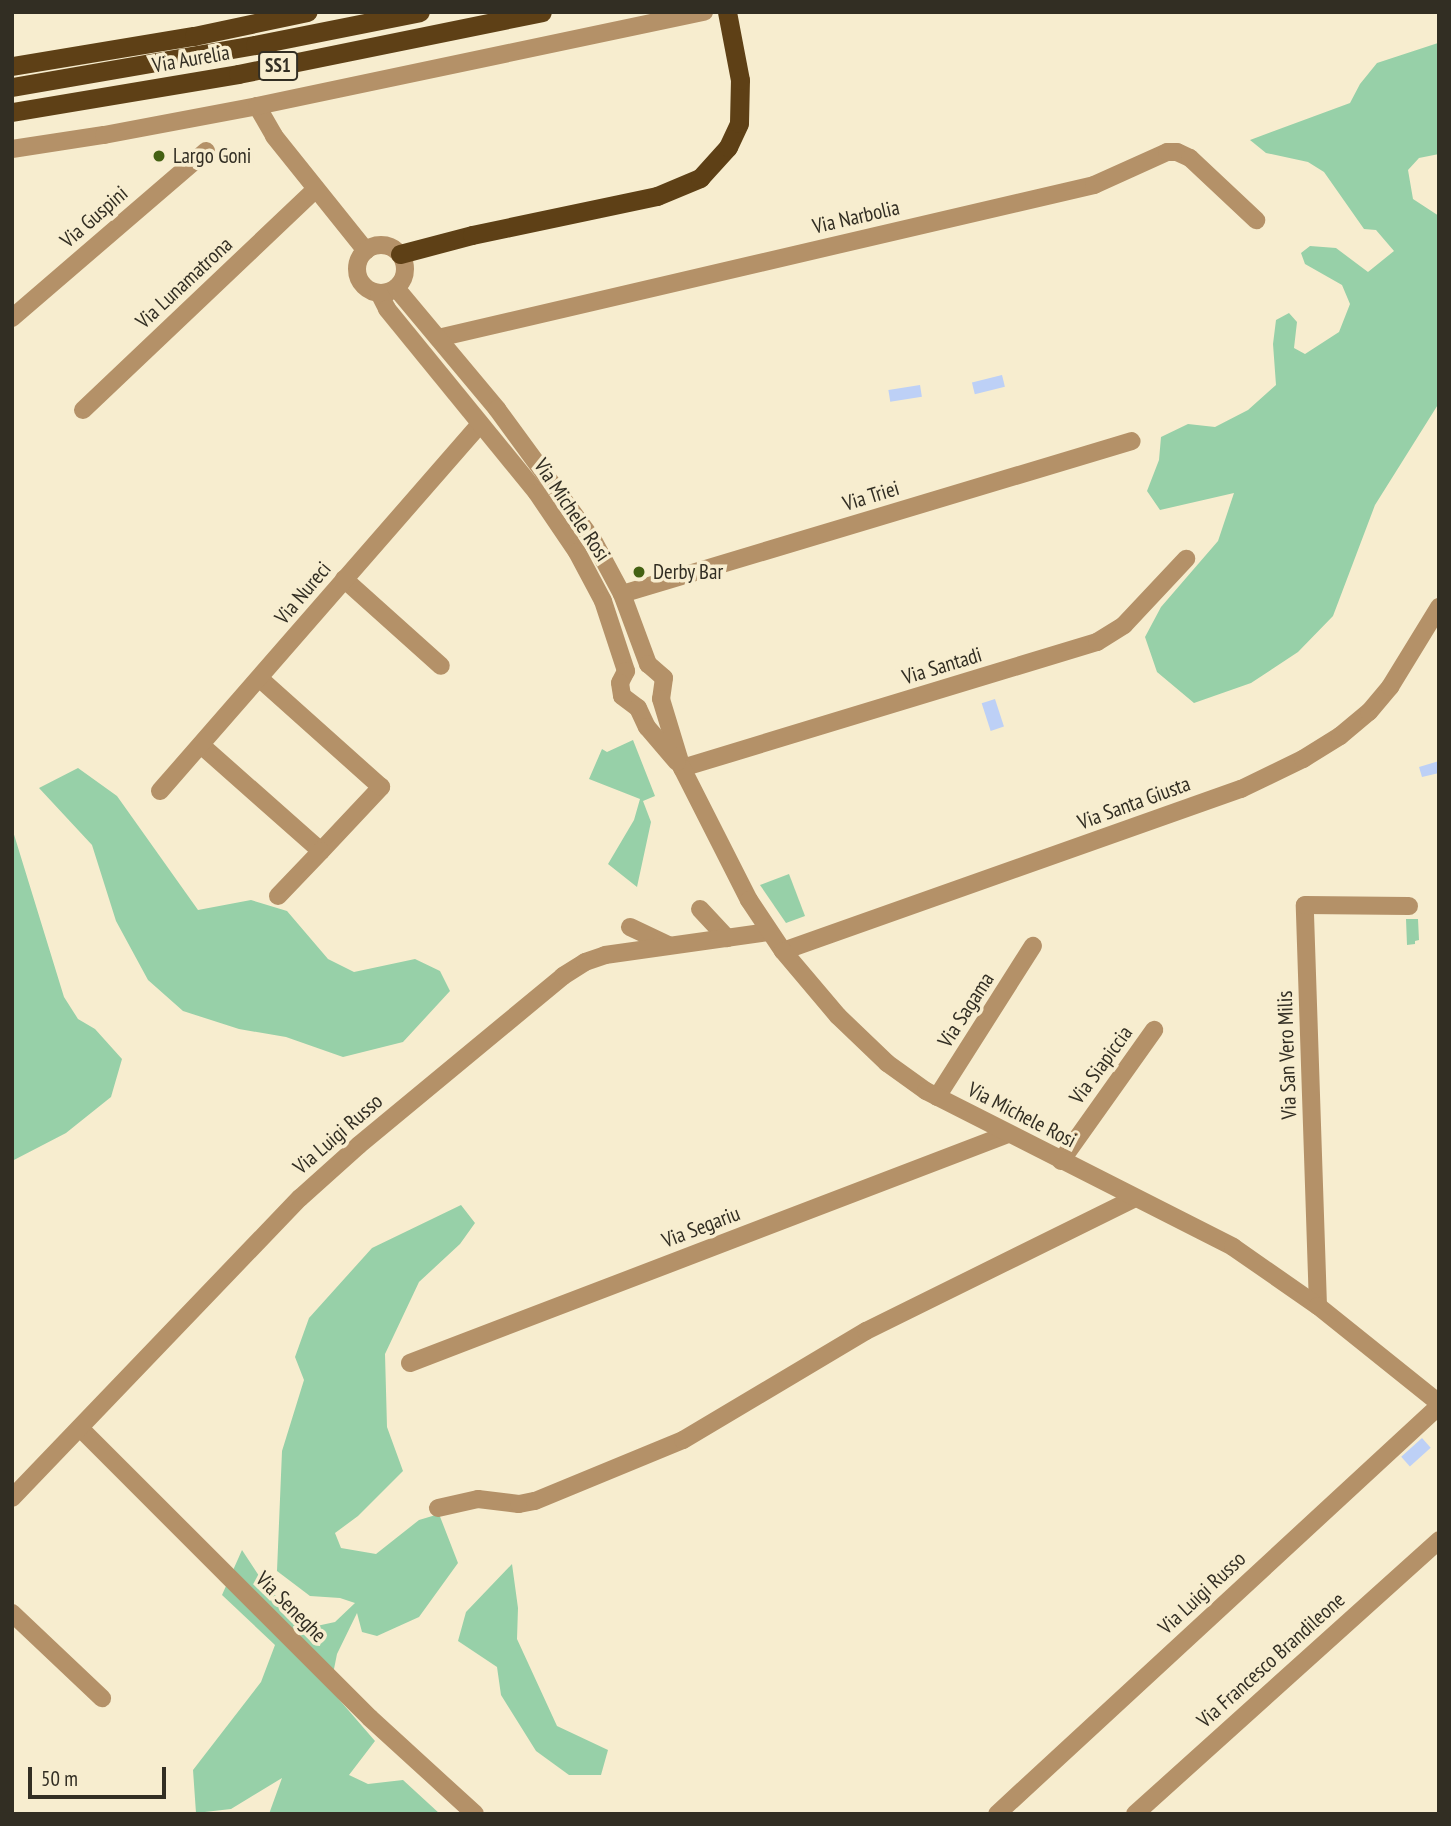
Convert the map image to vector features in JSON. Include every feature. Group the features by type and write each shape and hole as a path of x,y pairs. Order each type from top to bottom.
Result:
{"highway":[{"path":"12,65 183,38 307,12"},
{"name":"Via Aurelia","path":"12,87 255,45 420,12"},
{"name":"Via Aurelia","path":"12,112 238,74 542,12"},
{"path":"400,254 472,235 657,196 689,185 710,169 735,135 741,102 738,66 727,12"}],"street":[{"path":"12,149 104,135 257,106 704,12"},
{"path":"257,106 275,136 366,251"},
{"name":"Via Guspini","path":"12,318 206,151"},
{"name":"Via Narbolia","path":"438,338 1094,185 1167,152 1177,152 1190,158 1256,220"},
{"name":"Via Lunamatrona","path":"83,410 316,189"},
{"path":"387,246 400,254 404,276 396,288 379,293 371,291 360,280 357,265 366,251 387,246"},
{"name":"Via Michele Rosi","path":"396,288 551,480 593,540 622,594 648,664 664,678 661,699 682,768 769,932 862,1040 906,1078 937,1097 1135,1198 1173,1214 1233,1247 1318,1306 1439,1404"},
{"name":"Via Michele Rosi","path":"379,293 387,309 537,494 577,552 603,601 626,671 620,690 626,701 638,708 647,727 682,768"},
{"name":"Via Nureci","path":"160,791 480,424"},
{"name":"Via Triei","path":"622,594 1132,441"},
{"name":"Via Santadi","path":"682,768 1097,642 1128,621 1186,559"},
{"path":"344,579 441,666"},
{"name":"Via Santa Giusta","path":"783,951 1241,789 1303,760 1340,736 1376,704 1439,607"},
{"path":"626,671 636,664 648,664"},
{"path":"260,679 381,787 278,896"},
{"path":"638,708 651,707 661,699"},
{"path":"201,745 321,851"},
{"name":"Via San Vero Milis","path":"1318,1306 1306,905 1409,906"},
{"path":"700,909 727,937"},
{"path":"630,928 668,946"},
{"name":"Via Luigi Russo","path":"12,1498 300,1198 552,985 577,967 598,957 769,932"},
{"name":"Via Sagama","path":"937,1097 1034,946"},
{"name":"Via Siapiccia","path":"1061,1161 1154,1030"},
{"name":"Via Segariu","path":"410,1363 1008,1135"},
{"path":"438,1508 478,1499 519,1504 535,1501 683,1440 866,1331 1135,1198"},
{"name":"Via Luigi Russo","path":"997,1814 1439,1404"},
{"name":"Via Seneghe","path":"80,1428 378,1726 475,1814"},
{"name":"Via Francesco Brandileone","path":"1135,1814 1439,1540"},
{"path":"12,1612 103,1698"}],"green space":[{"path":"1439,40 1439,154 1419,158 1408,170 1413,199 1439,216 1439,403 1375,505 1333,616 1298,652 1251,683 1194,703 1157,672 1145,637 1161,607 1218,541 1234,493 1160,510 1147,491 1159,460 1161,437 1188,424 1215,427 1248,410 1276,385 1273,344 1276,320 1289,313 1297,322 1294,348 1305,354 1339,332 1350,304 1342,285 1305,264 1301,253 1310,246 1336,248 1368,272 1394,251 1376,230 1364,229 1324,172 1308,162 1266,153 1250,140 1350,103 1360,84 1377,63 1438,43"},
{"path":"633,740 655,796 643,801 651,822 637,887 608,864 634,820 640,799 589,779 602,749 607,752"},
{"path":"78,768 117,796 198,910 251,900 287,911 328,959 354,972 415,959 440,971 450,991 403,1042 343,1057 286,1037 239,1029 183,1011 148,980 116,921 92,845 39,788"},
{"path":"12,828 64,997 78,1019 95,1029 122,1059 111,1097 66,1133 12,1161"},
{"path":"789,874 805,916 786,923 760,885"},
{"path":"1406,919 1418,919 1419,940 1415,941 1415,944 1407,945"},
{"path":"461,1205 475,1223 460,1244 419,1282 385,1354 387,1427 403,1471 358,1516 335,1533 341,1548 376,1554 419,1520 439,1514 458,1563 419,1617 377,1636 362,1632 357,1613 337,1654 330,1689 375,1741 349,1775 368,1784 403,1780 440,1814 269,1814 282,1778 231,1809 196,1813 193,1770 261,1682 275,1645 222,1595 242,1550 267,1588 312,1627 335,1622 355,1603 340,1598 310,1596 277,1571 282,1451 304,1380 295,1357 309,1318 372,1248"},
{"path":"512,1564 518,1608 517,1639 557,1726 608,1750 601,1775 569,1775 536,1751 501,1695 497,1667 458,1641 466,1612"}],"water":[{"path":"1002,375 1005,387 975,394 972,382"},
{"path":"920,385 922,397 890,402 888,390"},
{"path":"995,699 1004,727 991,731 982,703"},
{"path":"1439,761 1439,773 1422,777 1419,767"},
{"path":"1422,1438 1431,1448 1410,1466 1401,1457"}],"place":[{"name":"Largo Goni","path":"159,156"},
{"name":"Derby Bar","path":"639,572"}]}
